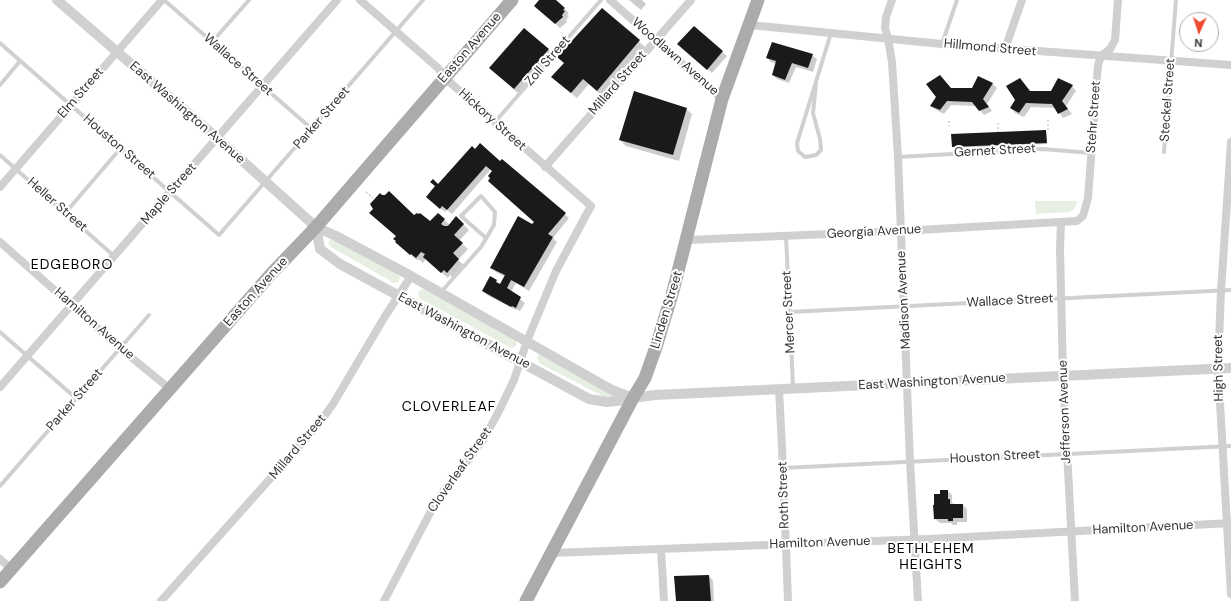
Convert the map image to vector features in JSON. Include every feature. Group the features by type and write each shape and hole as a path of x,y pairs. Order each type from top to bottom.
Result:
{"main road":[{"name":"Easton Avenue","path":"0,582 271,274 316,228 512,0"},
{"name":"Linden Street","path":"526,601 645,378 674,292 722,99 758,0"}],"street":[{"name":"East Washington Avenue","path":"57,0 217,138 316,228 336,236 412,276 612,390 633,398"},
{"name":"Elm Street","path":"0,187 163,0"},
{"name":"Maple Street","path":"0,387 337,0"},
{"name":"Hickory Street","path":"360,0 438,68 445,78 591,206"},
{"name":"Woodlawn Avenue","path":"610,0 722,99"},
{"name":"Millard Street","path":"545,167 691,0"},
{"name":"Madison Avenue","path":"892,0 886,17 885,28 892,62 898,157 910,462 918,601"},
{"path":"1005,49 1022,0"},
{"path":"1101,56 1110,48 1115,40 1118,0"},
{"name":"Hillmond Street","path":"750,25 942,44 1231,66"},
{"name":"Stehr Street","path":"1061,222 1077,221 1084,216 1088,198 1098,65 1101,56"},
{"name":"High Street","path":"1231,142 1220,291 1218,368 1222,447 1229,523 1231,594"},
{"name":"Cloverleaf Street","path":"384,601 431,511 444,490 483,440 514,380 527,341 556,271 591,206"},
{"name":"Georgia Avenue","path":"687,240 901,231 1061,222"},
{"name":"Jefferson Avenue","path":"1061,222 1060,249 1063,376 1070,531 1075,601"},
{"name":"East Washington Avenue","path":"316,228 320,249 340,264 589,398 607,402 655,395 1231,368"},
{"name":"Hamilton Avenue","path":"0,242 121,349 170,390"},
{"name":"Millard Street","path":"162,601 318,425 333,404 412,276"},
{"name":"Roth Street","path":"779,389 788,601"},
{"name":"Hamilton Avenue","path":"552,553 914,539 1229,523"},
{"path":"661,549 664,601"},
{"path":"0,559 11,569"}],"lane":[{"name":"Wallace Street","path":"163,0 312,130"},
{"path":"212,42 249,0"},
{"name":"Parker Street","path":"219,234 312,130 423,0"},
{"name":"Zoll Street","path":"495,122 601,0"},
{"path":"942,44 957,0"},
{"name":"Steckel Street","path":"1164,152 1176,0"},
{"path":"816,84 813,113 820,139 821,150 816,155 805,157 798,151 797,143 831,32"},
{"name":"Houston Street","path":"0,43 219,234"},
{"path":"0,85 20,62"},
{"path":"66,212 120,148"},
{"name":"Gernet Street","path":"898,157 1043,149 1092,153"},
{"name":"Heller Street","path":"0,155 114,256"},
{"path":"441,293 481,247 494,225 495,212 481,196 461,216 486,238"},
{"name":"Mercer Street","path":"786,236 793,388"},
{"name":"Wallace Street","path":"789,312 1231,290"},
{"name":"Parker Street","path":"0,486 121,349 149,314"},
{"path":"0,332 77,399"},
{"name":"Houston Street","path":"783,468 1231,446"}],"path":[{"path":"1048,119 1048,130"},
{"path":"949,121 949,126"},
{"path":"998,122 998,132"},
{"path":"366,192 373,198"}],"shaded area":[{"path":"1035,201 1078,201 1074,209 1069,212 1036,214"},
{"path":"333,239 398,275 400,278 398,282 394,283 331,247 328,243"},
{"path":"425,289 515,340 517,344 515,347 511,348 419,298 418,293 420,290"},
{"path":"542,354 609,391 615,397 604,397 539,363 537,359 538,355"}],"building":[{"path":"539,0 556,0 565,8 563,10 565,11 562,15 563,17 555,24 534,6"},
{"path":"602,8 640,40 597,91 583,79 571,93 551,77 564,63 557,57"},
{"path":"694,26 723,51 707,70 677,44"},
{"path":"524,28 549,49 514,89 489,68"},
{"path":"772,42 813,54 808,68 792,63 785,80 772,75 776,61 766,58"},
{"path":"940,75 951,88 972,88 978,76 993,83 983,99 989,107 979,111 972,102 947,101 940,110 930,106 936,97 926,84"},
{"path":"1020,78 1030,91 1051,91 1058,78 1073,85 1062,101 1068,109 1058,114 1052,104 1026,103 1019,113 1010,108 1015,100 1006,86"},
{"path":"634,91 687,108 673,155 619,140"},
{"path":"1046,130 1047,143 952,147 951,134"},
{"path":"480,143 500,161 502,159 566,213 548,234 553,237 524,287 511,280 507,288 521,297 516,308 511,307 482,291 490,276 497,280 496,282 500,284 505,275 490,268 518,216 532,224 534,222 488,181 490,178 488,176 492,171 486,166 447,210 442,206 440,209 426,197 435,186 430,182 433,179 438,184 472,146 475,149"},
{"path":"389,191 414,215 420,213 430,221 438,213 445,219 441,224 444,226 448,226 456,216 464,224 454,235 463,243 453,253 459,259 447,273 444,270 441,273 423,257 425,254 421,252 416,258 411,254 410,255 395,242 396,241 393,239 396,236 369,213 373,209 370,204 380,193 385,195"},
{"path":"940,490 948,490 948,499 950,499 950,504 963,504 963,518 953,518 953,521 948,521 948,519 934,519 934,494 940,494"},
{"path":"709,575 711,601 676,601 674,576"}],"district":[{"name":"EDGEBORO","path":"72,265"},
{"name":"CLOVERLEAF","path":"449,407"},
{"name":"BETHLEHEM HEIGHTS","path":"931,558"}]}
